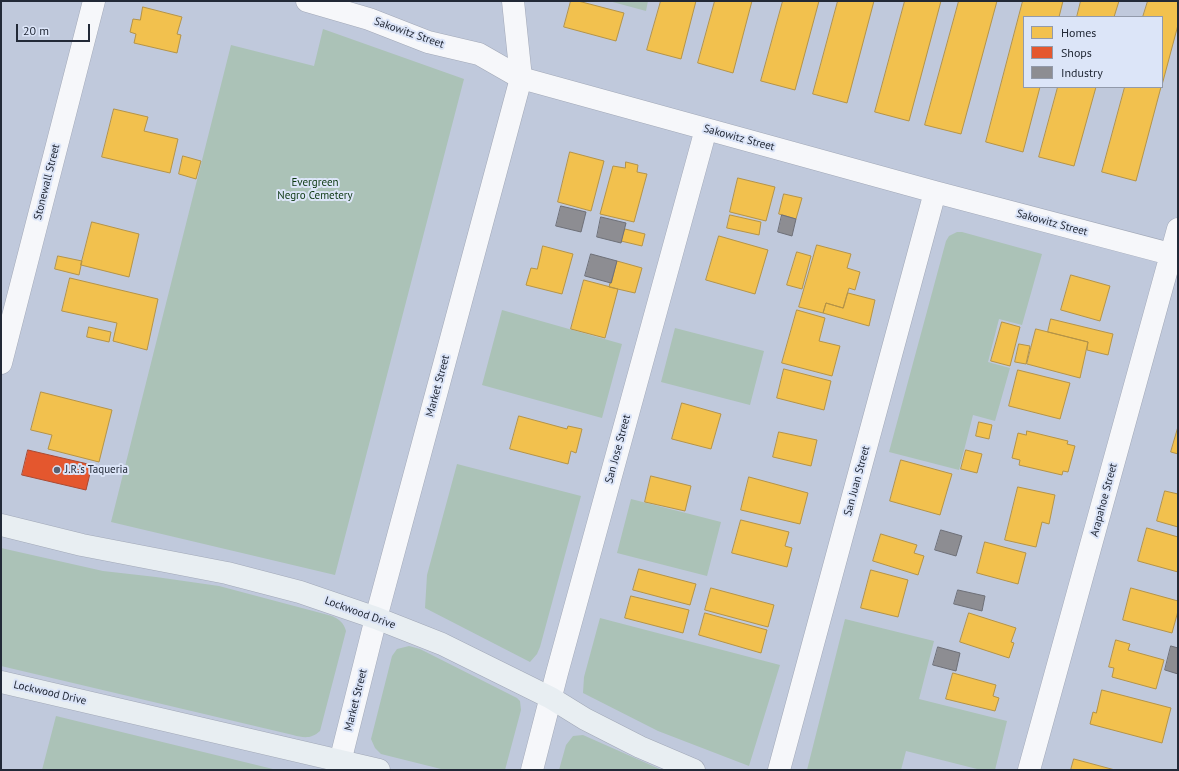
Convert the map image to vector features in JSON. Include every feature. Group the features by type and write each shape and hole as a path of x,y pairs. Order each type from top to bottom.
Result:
{"main road":[{"name":"Lockwood Drive","path":"1,525 82,545 234,575 300,592 376,618 442,644 550,698 585,719 640,748 694,770"},
{"name":"Lockwood Drive","path":"1,682 339,765 379,770"}],"street":[{"name":"Stonewall Street","path":"1,363 94,1"},
{"name":"Sakowitz Street","path":"307,1 369,19 428,42 479,54 521,78 935,192 1175,255"},
{"name":"Market Street","path":"339,765 376,618 521,78 513,1"},
{"name":"San Jose Street","path":"532,770 550,698 706,129"},
{"name":"San Juan Street","path":"779,770 935,192"},
{"name":"Arapahoe Street","path":"1029,770 1175,255 1178,229"}],"green space":[{"path":"609,1 648,1 646,11"},
{"name":"Evergreen Negro Cemetery","path":"323,29 464,79 335,575 111,522 231,45 314,66"},
{"path":"957,232 962,232 1042,254 1022,325 999,319 988,362 1010,368 995,421 973,415 959,470 889,452 946,241 949,236"},
{"path":"502,310 622,344 602,418 482,385"},
{"path":"675,328 764,351 750,405 661,382"},
{"path":"457,464 581,496 540,647 537,654 530,662 425,608 427,575"},
{"path":"631,499 721,522 707,576 617,553"},
{"path":"1,548 103,571 219,586 337,618 343,624 346,631 320,731 310,737 301,737 1,666"},
{"path":"600,618 780,665 749,766 658,731 583,693 584,677"},
{"path":"845,619 934,641 919,699 1007,721 995,770 981,770 906,751 901,770 807,770"},
{"path":"409,646 420,649 517,698 520,701 521,710 505,770 445,770 381,754 375,748 371,739 392,656 397,649"},
{"path":"56,716 277,770 42,770"},
{"path":"583,735 662,770 559,770 566,745 573,736"}],"building: Homes":[{"path":"571,1 578,1 624,13 616,41 564,27"},
{"path":"661,1 696,1 681,59 647,50"},
{"path":"715,1 752,1 733,73 698,63"},
{"path":"783,1 819,1 795,90 761,81"},
{"path":"838,1 874,1 847,103 813,94"},
{"path":"905,1 941,1 909,121 875,112"},
{"path":"959,1 997,1 961,134 925,125"},
{"path":"1023,1 1063,1 1059,16 1023,16 1023,88 1040,88 1023,152 986,142"},
{"path":"1081,1 1119,1 1114,16 1077,16"},
{"path":"1148,1 1178,1 1178,25 1163,81 1163,16 1143,16"},
{"path":"143,7 182,17 177,34 181,35 177,53 134,43 136,34 130,32 133,19 140,20"},
{"path":"1058,88 1096,88 1074,166 1039,157"},
{"path":"1125,88 1161,88 1136,181 1102,172"},
{"path":"114,109 148,117 144,131 178,139 170,173 102,157"},
{"path":"570,152 604,161 591,211 558,202"},
{"path":"183,156 201,161 196,179 179,174"},
{"path":"626,162 638,165 637,172 647,174 634,222 600,214 613,166 625,168"},
{"path":"738,178 775,187 766,221 730,212"},
{"path":"784,194 802,198 796,219 779,214"},
{"path":"730,215 761,222 759,235 727,228"},
{"path":"92,222 139,234 129,277 81,265"},
{"path":"625,229 645,234 642,246 621,241"},
{"path":"719,236 768,250 755,294 706,280"},
{"path":"817,245 851,254 847,268 860,272 855,290 849,288 843,308 826,303 823,313 799,307"},
{"path":"543,246 573,254 562,294 526,285 531,268 537,269"},
{"path":"797,252 811,256 802,289 787,285"},
{"path":"58,256 82,261 79,275 55,269"},
{"path":"617,261 642,268 635,293 609,287"},
{"path":"1071,275 1110,286 1100,321 1061,310"},
{"path":"70,278 158,299 147,350 113,341 117,323 62,311"},
{"path":"584,280 618,289 605,338 571,329"},
{"path":"848,293 875,300 869,326 823,313 826,303 843,308"},
{"path":"797,310 825,318 819,341 840,346 832,376 782,363"},
{"path":"1051,319 1113,334 1108,355 1087,350 1088,342 1048,332"},
{"path":"1002,322 1020,327 1010,366 991,361"},
{"path":"89,327 111,332 109,342 87,337"},
{"path":"1036,329 1088,342 1080,378 1027,364"},
{"path":"1019,344 1030,346 1026,364 1015,362"},
{"path":"784,369 831,381 824,410 777,398"},
{"path":"1018,370 1070,383 1060,419 1009,406"},
{"path":"41,392 112,410 99,462 48,449 52,435 31,430"},
{"path":"682,403 721,414 711,449 672,439"},
{"path":"519,416 567,429 568,426 582,429 576,453 571,451 568,464 510,449"},
{"path":"979,422 992,425 989,439 976,436"},
{"path":"1178,427 1178,454 1171,452"},
{"path":"1027,431 1068,441 1067,444 1075,446 1068,472 1063,471 1062,475 1019,465 1020,460 1012,458 1018,433 1026,435"},
{"path":"779,432 817,440 811,466 773,457"},
{"path":"966,450 982,454 977,473 961,469"},
{"path":"901,460 952,474 940,515 890,501"},
{"path":"651,476 691,486 685,511 645,502"},
{"path":"749,477 808,493 800,524 741,510"},
{"path":"1018,487 1055,495 1049,524 1042,522 1036,547 1005,540"},
{"path":"1165,491 1178,494 1178,527 1157,521"},
{"path":"741,520 789,532 785,546 792,548 787,567 732,553"},
{"path":"1147,528 1178,537 1178,572 1138,561"},
{"path":"881,534 917,545 914,553 924,556 918,575 873,561"},
{"path":"985,542 1026,553 1018,584 977,573"},
{"path":"639,569 696,584 690,605 633,590"},
{"path":"871,570 908,580 898,617 861,608"},
{"path":"711,588 774,605 768,627 705,610"},
{"path":"1131,588 1178,601 1178,611 1172,633 1123,620"},
{"path":"631,596 689,610 683,633 625,618"},
{"path":"705,613 767,630 761,653 699,635"},
{"path":"969,613 1016,628 1011,642 1014,643 1009,658 960,642"},
{"path":"1116,640 1130,644 1128,650 1164,660 1156,689 1112,677 1114,668 1109,667"},
{"path":"953,673 996,685 993,696 999,698 995,711 946,699"},
{"path":"1102,690 1171,708 1162,743 1090,724 1093,712 1096,713"},
{"path":"1074,759 1115,770 1071,770"}],"building: Shops":[{"name":"J.R.'s Taqueria","path":"28,450 92,465 86,490 22,475"}],"building: Industry":[{"path":"561,206 586,212 581,232 556,226"},
{"path":"782,215 796,219 792,236 778,232"},
{"path":"601,217 626,223 621,243 597,237"},
{"path":"591,254 617,261 611,283 585,276"},
{"path":"941,530 962,536 956,556 935,550"},
{"path":"958,590 985,596 982,611 954,604"},
{"path":"1171,646 1178,648 1178,674 1165,670"},
{"path":"938,647 960,653 956,671 933,665"}],"place":[{"name":"J.R.'s Taqueria","path":"57,470"}]}
